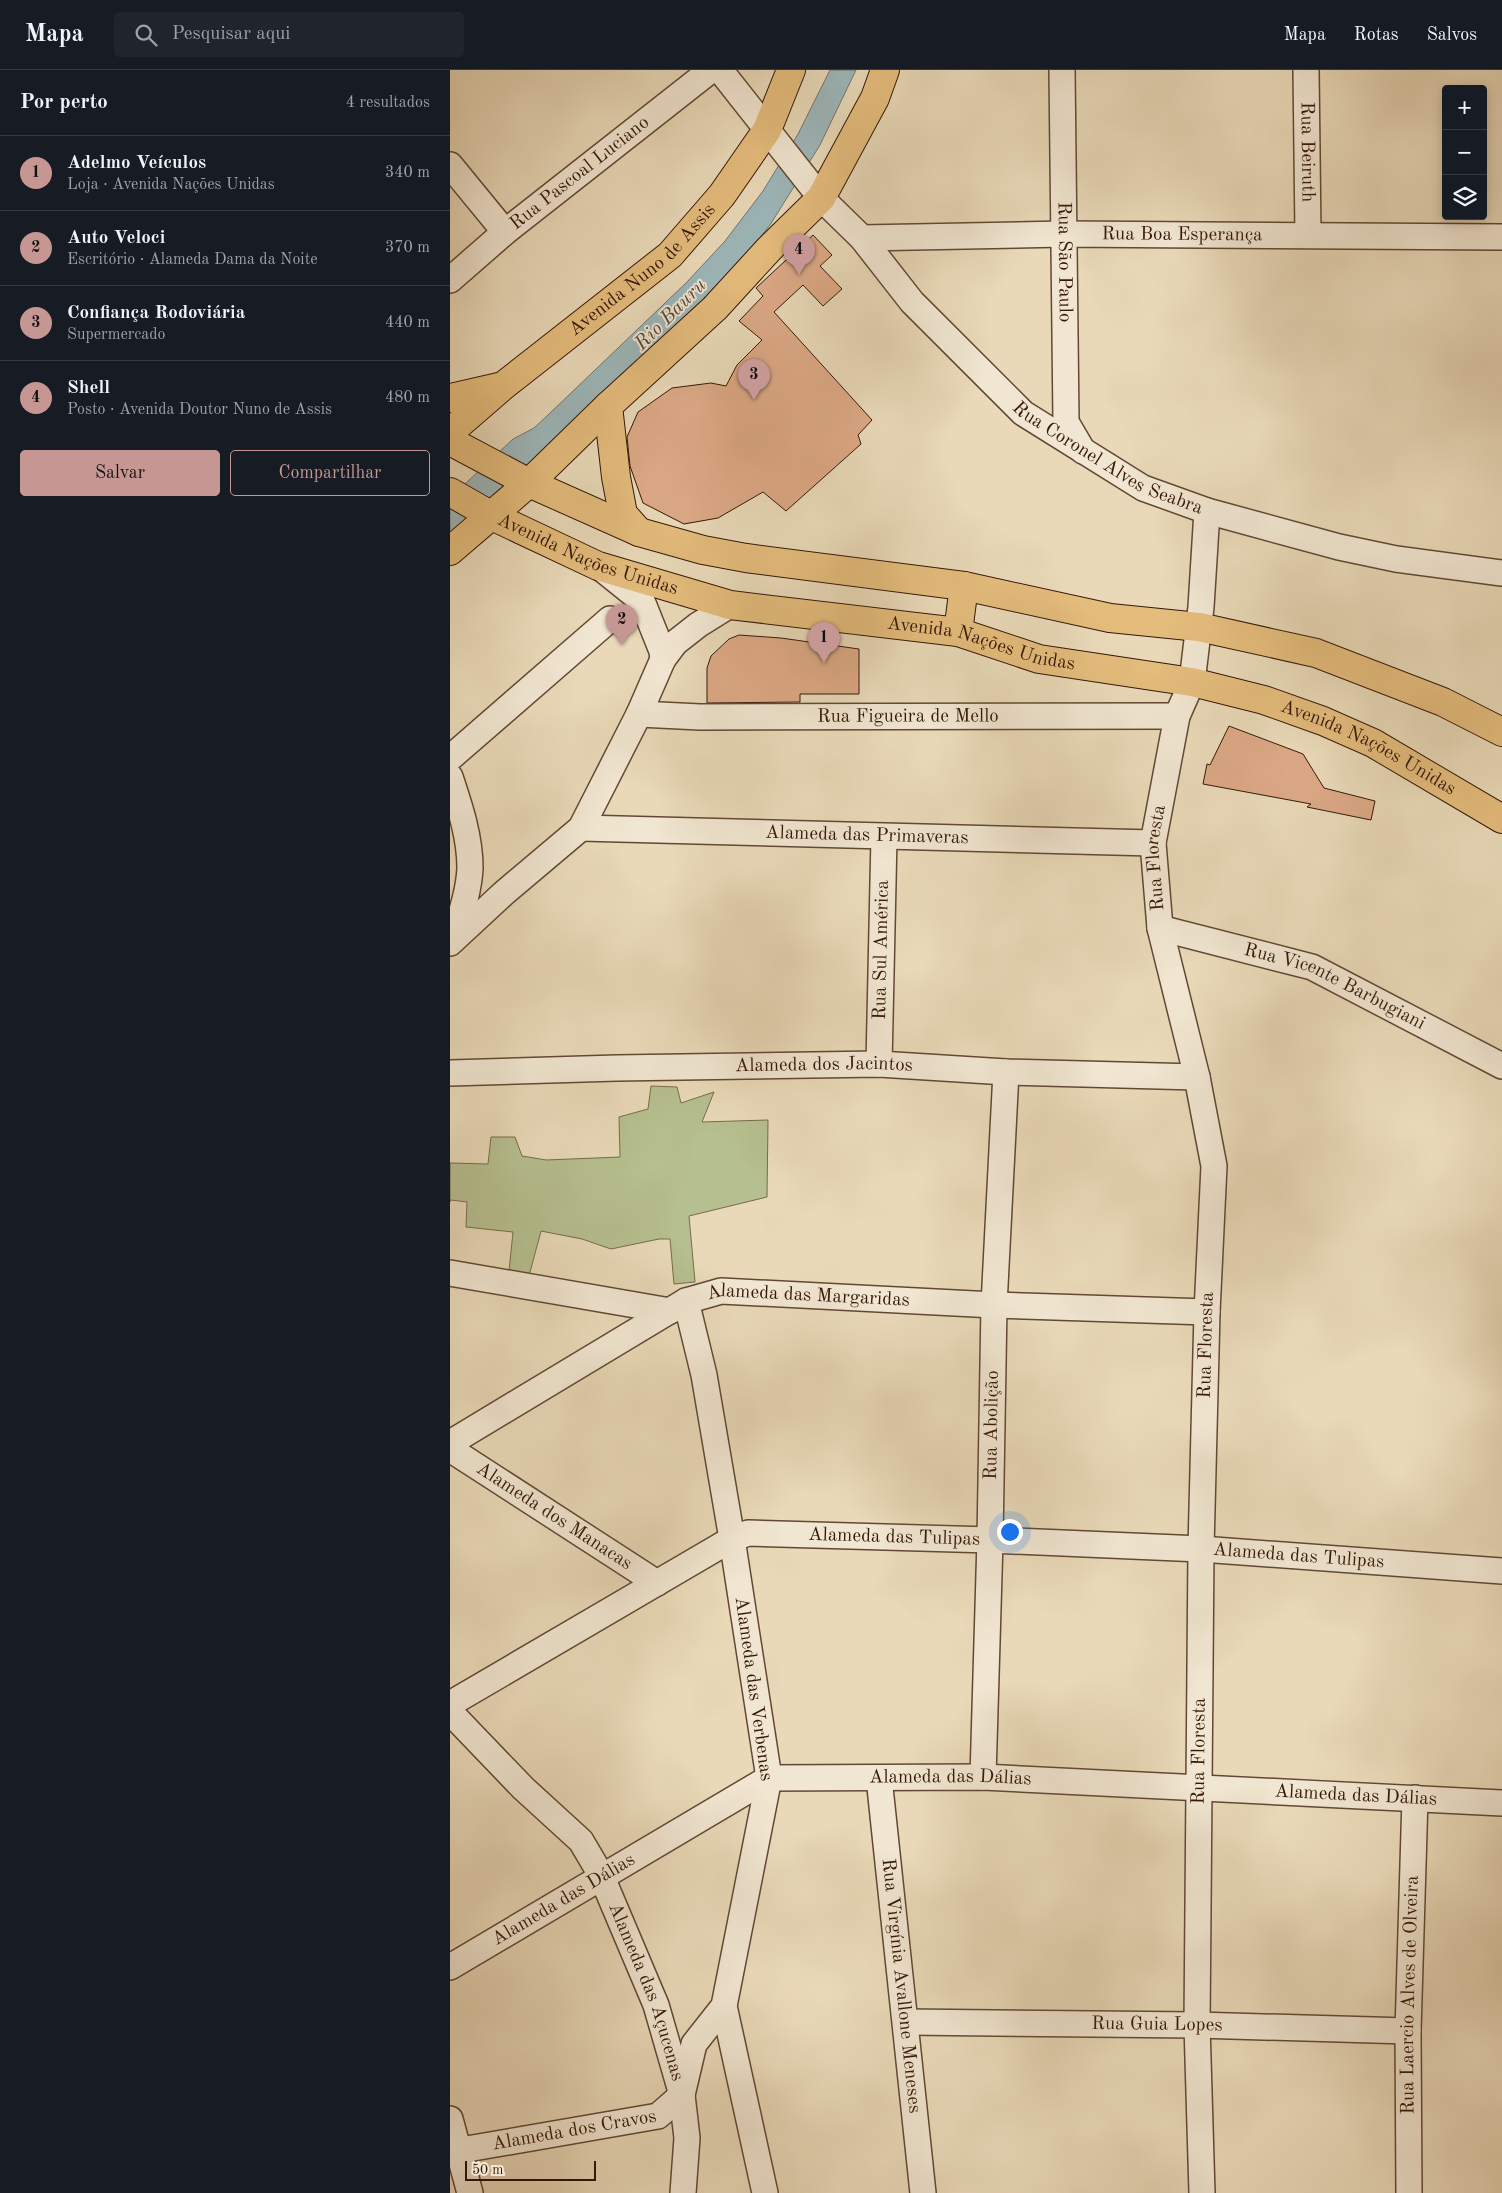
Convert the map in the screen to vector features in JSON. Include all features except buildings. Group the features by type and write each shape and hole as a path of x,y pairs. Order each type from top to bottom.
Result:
{"main road":[{"name":"Avenida Nuno de Assis","path":"450,432 502,386 670,255 773,138 791,70"},
{"path":"450,551 488,513 526,481 715,308 769,249 814,189 875,98 885,70"},
{"path":"450,398 502,386"},
{"path":"608,406 616,477 623,514 639,532"},
{"name":"Avenida Nações Unidas","path":"462,446 526,481 639,532 703,550 746,558 964,586 1110,618 1199,627 1316,653 1443,702 1502,732"},
{"name":"Avenida Nações Unidas","path":"450,492 488,513 598,566 730,605 958,632 1039,659 1192,682 1264,700 1356,736 1381,748 1502,819"},
{"path":"958,632 964,586"}],"street":[{"name":"Rua Pascoal Luciano","path":"450,280 505,232 711,70"},
{"name":"Rua Coronel Alves Seabra","path":"720,70 814,189 862,238 912,302 1023,414 1143,488 1207,511 1339,547 1396,559 1502,573"},
{"name":"Rua São Paulo","path":"1062,70 1066,422 1083,452"},
{"name":"Rua Beiruth","path":"1306,70 1308,235"},
{"path":"450,165 505,232"},
{"name":"Rua Boa Esperança","path":"862,238 1064,234 1502,237"},
{"name":"Rua Floresta","path":"1202,2193 1197,2025 1201,1550 1207,1312 1214,1166 1197,1077 1160,928 1153,843 1177,716 1192,682 1199,627 1207,511"},
{"path":"598,566 642,601 662,651 663,659"},
{"path":"452,942 504,893 581,828 639,714 663,659 675,643 698,625 730,605"},
{"path":"450,758 610,619"},
{"name":"Rua Figueira de Mello","path":"639,714 700,717 1177,716"},
{"path":"450,777 464,820 470,868 478,886 489,891 504,893"},
{"name":"Alameda das Primaveras","path":"581,828 1153,843"},
{"name":"Rua Sul América","path":"879,1064 884,837"},
{"path":"452,942 464,902 470,868"},
{"name":"Rua Vicente Barbugiani","path":"1160,928 1312,967 1502,1066"},
{"name":"Alameda dos Jacintos","path":"450,1073 879,1064 1006,1072 1197,1077"},
{"name":"Rua Abolição","path":"983,1777 994,1305 1006,1072"},
{"path":"450,1273 678,1306"},
{"name":"Alameda das Margaridas","path":"450,1443 678,1306 720,1291 994,1305 1207,1312"},
{"name":"Alameda das Verbenas","path":"678,1306 704,1375 732,1539 769,1778 724,2006 694,2044 682,2095"},
{"name":"Alameda dos Manacas","path":"450,1449 657,1583"},
{"name":"Alameda das Tulipas","path":"450,1704 732,1539 748,1533 990,1540 1201,1550 1502,1571"},
{"name":"Alameda das Açucenas","path":"450,1712 523,1788 581,1841 602,1875 656,2005 682,2095"},
{"name":"Alameda das Dálias","path":"450,1967 602,1875 769,1778 983,1777 1502,1803"},
{"name":"Rua Virgínia Avallone Meneses","path":"879,1778 923,2193"},
{"name":"Rua Laercio Alves de Olveira","path":"1409,2193 1408,2031 1415,1798"},
{"path":"724,2006 766,2193"},
{"name":"Rua Guia Lopes","path":"906,2022 1197,2025 1408,2031"},
{"path":"682,2095 687,2138 683,2193"},
{"name":"Alameda dos Cravos","path":"454,2151 658,2116 682,2095"},
{"path":"450,2119 454,2151 470,2193"}],"green space":[{"path":"651,1086 677,1087 681,1103 714,1092 702,1122 768,1120 767,1197 689,1216 695,1282 674,1284 670,1239 659,1239 611,1249 582,1239 541,1231 529,1276 509,1271 513,1232 466,1227 467,1202 451,1200 450,1202 450,1163 488,1164 491,1137 515,1137 522,1156 546,1160 620,1157 619,1117 648,1109"}],"water":[{"name":"Rio Bauru","path":"830,70 856,70 820,145 770,225 733,271 556,437 450,544 450,498 513,439 534,428 548,415 687,282 725,241 763,191 798,134"}],"place":[{"name":"Shell","path":"799,275"},
{"name":"Confiança Rodoviária","path":"754,400"},
{"name":"Auto Veloci","path":"622,645"},
{"name":"Adelmo Veículos","path":"824,663"}]}
